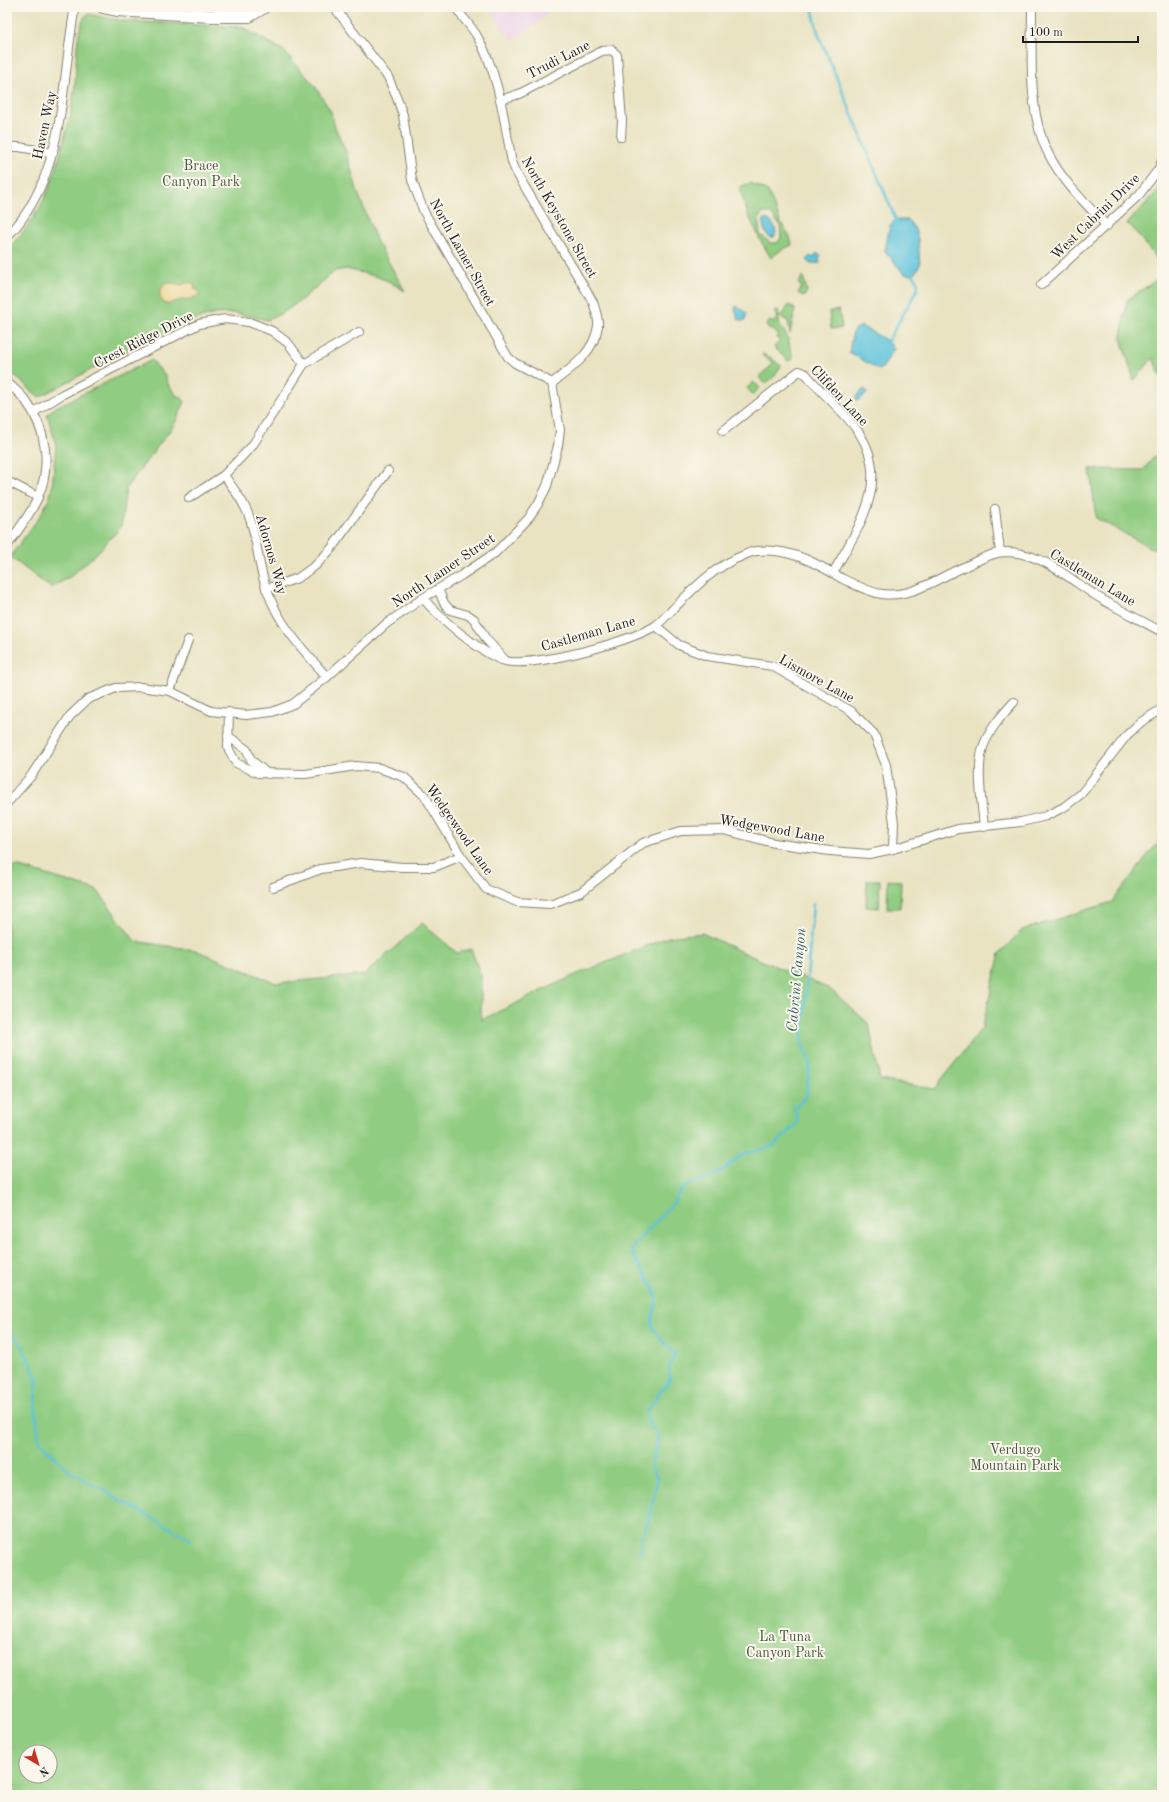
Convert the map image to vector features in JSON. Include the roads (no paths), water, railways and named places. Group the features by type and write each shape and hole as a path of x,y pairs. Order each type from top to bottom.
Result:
{"street":[{"name":"Haven Way","path":"7,237 30,209 43,184 53,153 65,88 69,40 75,7"},
{"path":"103,7 117,10 213,16 249,16 264,7"},
{"name":"North Lamer Street","path":"7,803 31,776 70,716 88,699 116,688 140,687 170,691 211,711 246,715 272,712 293,704 327,677 386,624 423,598 495,553 528,519 547,486 558,446 560,430 552,383 515,363 508,357 428,219 412,180 403,115 388,77 334,7"},
{"name":"North Keystone Street","path":"455,7 476,36 487,56 500,100 512,162 516,172 593,302 597,314 599,325 593,343 586,355 552,383"},
{"path":"1032,7 1032,60 1035,105 1049,155 1069,184 1107,226"},
{"name":"Trudi Lane","path":"500,100 519,94 602,51 612,50 617,55 622,121 621,137"},
{"path":"7,147 19,147 53,153"},
{"name":"West Cabrini Drive","path":"1041,285 1139,195 1158,170 1162,161"},
{"name":"Crest Ridge Drive","path":"34,412 63,394 199,324 225,319 249,322 272,331 288,343 304,364"},
{"path":"189,498 224,475 252,446 304,364 360,332"},
{"name":"Clifden Lane","path":"723,430 796,372 803,371 820,391 848,419 867,446 872,462 870,502 865,515 833,573"},
{"path":"7,382 25,400 34,412 42,430 45,446 45,473 38,497 7,546"},
{"path":"266,589 298,578 316,565 331,549 388,471"},
{"name":"Adornos Way","path":"224,475 240,498 250,518 266,589 278,616 293,638 327,677"},
{"path":"7,481 38,497"},
{"path":"995,509 1000,552"},
{"name":"Castleman Lane","path":"423,598 430,607 482,649 506,661 525,663 582,652 630,638 656,626 703,579 728,562 756,550 790,552 863,589 880,594 903,594 924,587 955,570 1000,552 1027,555 1048,564 1102,599 1162,632"},
{"path":"438,590 444,603 450,610 468,614 474,619 486,639 506,661"},
{"name":"Lismore Lane","path":"656,626 678,645 707,656 772,666 851,711 874,734 886,765 894,823 893,849"},
{"path":"170,691 188,640"},
{"path":"984,827 980,765 984,743 995,723 1014,702"},
{"name":"Wedgewood Lane","path":"229,712 228,748 236,763 258,774 306,774 355,766 379,768 404,777 425,796 461,856 486,889 517,902 550,904 581,892 643,843 681,831 724,830 774,843 838,852 869,854 893,849 958,829 1021,822 1046,816 1064,807 1081,794 1127,735 1141,722 1162,709"},
{"path":"228,736 247,750 251,760 268,774"},
{"path":"273,886 321,869 361,863 402,867 434,867 461,856"}],"water":[{"path":"764,219 769,220 774,226 776,232 774,237 771,238 767,234 763,225"},
{"path":"896,220 908,220 915,229 918,239 920,265 914,275 904,274 885,251 890,225"},
{"path":"817,253 821,256 819,259 820,263 810,264 807,259 810,256 814,258"},
{"path":"736,306 747,313 745,320 742,321 738,319 735,309"},
{"path":"861,326 888,341 894,349 883,367 879,370 849,352 853,331"},
{"path":"865,389 867,394 857,401 856,397"}],"waterway":[{"path":"812,7 818,33 896,220"},
{"path":"888,341 917,290 918,284 914,275"},
{"name":"Cabrini Canyon","path":"640,1553 642,1538 651,1513 657,1479 651,1465 659,1436 648,1422 647,1410 670,1380 669,1368 675,1354 661,1339 652,1326 652,1318 657,1301 655,1292 631,1249 674,1202 684,1188 690,1184 716,1175 745,1154 771,1147 797,1124 797,1117 794,1108 806,1097 810,1063 802,1043 813,904"},
{"path":"7,1329 21,1344 37,1378 35,1406 39,1441 69,1471 191,1540"}],"park label":[{"name":"Brace Canyon Park","path":"201,174"},
{"name":"Verdugo Mountain Park","path":"1015,1458"},
{"name":"La Tuna Canyon Park","path":"785,1644"}]}
